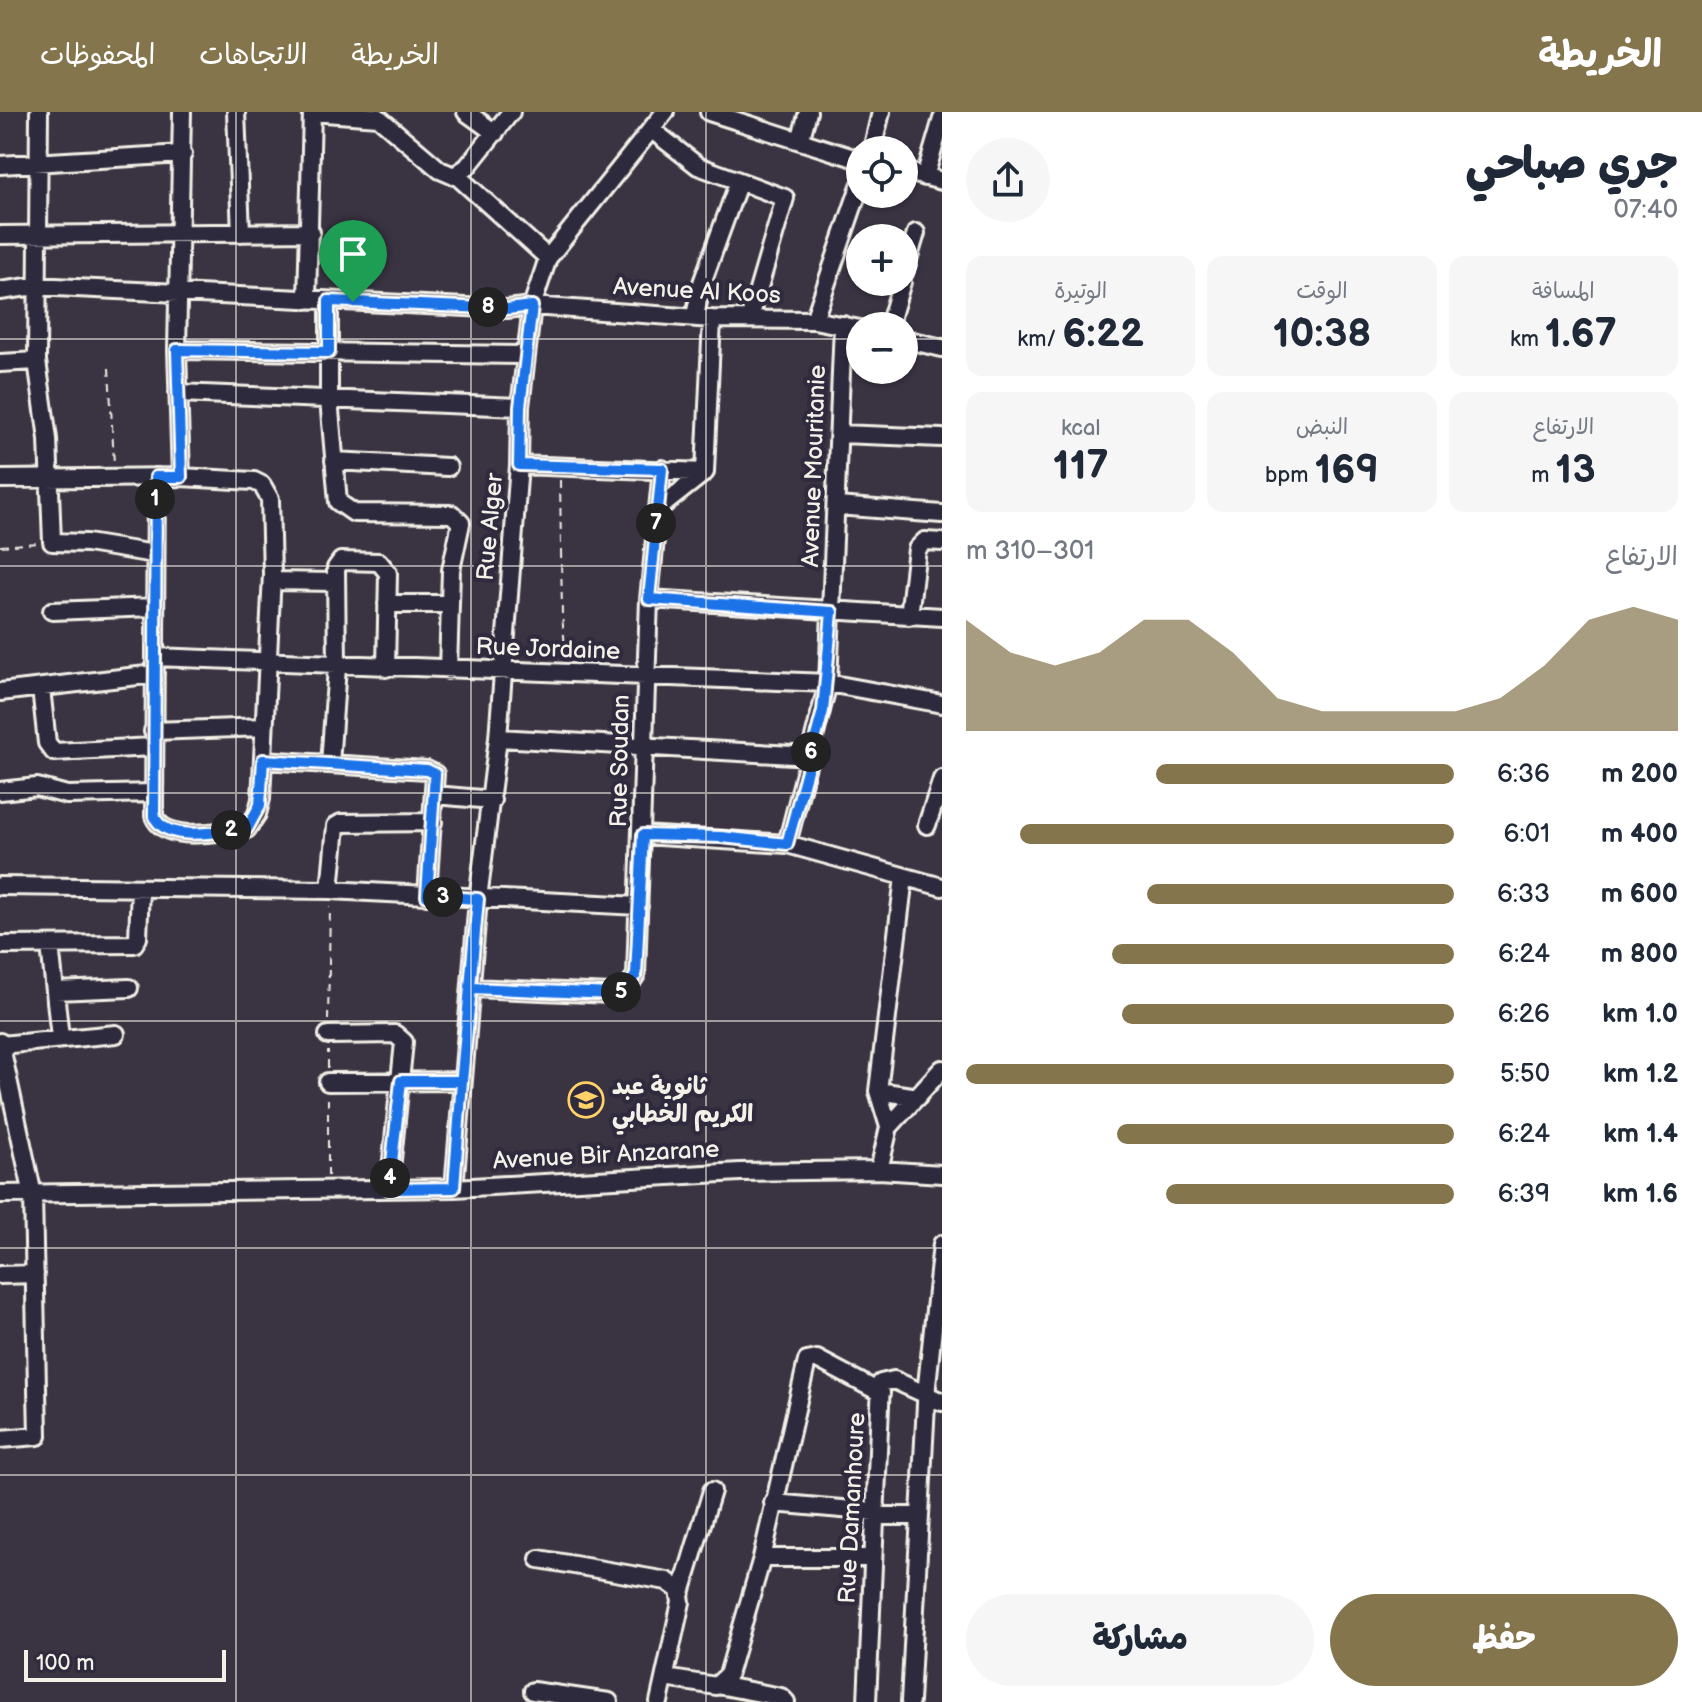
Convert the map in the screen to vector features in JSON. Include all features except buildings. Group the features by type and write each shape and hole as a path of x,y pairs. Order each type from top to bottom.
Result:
{"street":[{"path":"39,112 41,163 35,235 37,361 51,479 49,508 52,542 87,543 154,554"},
{"path":"181,477 177,350 182,233 182,112"},
{"path":"236,112 241,233"},
{"path":"307,300 312,112 380,115 440,170 456,175 548,258"},
{"path":"466,112 495,133"},
{"path":"456,175 511,112"},
{"name":"Rue Alger","path":"454,1188 478,899 498,738 519,465 520,407 532,306 548,258 665,112"},
{"path":"709,112 748,118 800,141 846,156"},
{"path":"800,141 808,112"},
{"path":"875,136 881,112"},
{"path":"925,177 942,119"},
{"path":"652,130 698,166 785,198 750,318"},
{"path":"0,165 183,154"},
{"path":"918,175 942,181"},
{"path":"658,509 705,472 708,454 702,283 739,181"},
{"path":"814,320 852,208"},
{"path":"0,235 311,232"},
{"name":"Avenue Al Koos","path":"0,291 35,286 507,309 532,306 704,318 814,320 846,326"},
{"path":"329,301 329,399 338,502 348,511 452,514 462,530 451,570 448,670"},
{"name":"Avenue Mouritanie","path":"787,844 828,683 843,325"},
{"path":"918,342 942,348"},
{"path":"177,350 525,355"},
{"path":"0,363 37,361"},
{"path":"178,393 520,407"},
{"path":"840,434 942,438"},
{"path":"334,461 448,467"},
{"path":"519,465 705,472"},
{"name":"Rue Soudan","path":"471,988 612,994 628,987 636,975 649,599 662,469"},
{"path":"0,479 51,479 156,477 181,477 254,481 262,485 270,499 272,581 260,805 247,829 177,833 163,830 154,816 156,477"},
{"path":"837,506 942,514"},
{"path":"909,616 917,549 925,541 942,542"},
{"path":"330,764 337,667 336,568 341,561 379,562 388,573 386,668"},
{"path":"272,581 336,582"},
{"path":"649,599 942,617"},
{"path":"387,604 448,604"},
{"path":"52,611 154,607"},
{"name":"Rue Jordaine","path":"0,692 41,688 155,666 266,664 828,683 942,704"},
{"path":"41,688 47,743 54,752 264,727"},
{"path":"498,738 810,756"},
{"path":"263,760 432,771 436,779 427,896"},
{"path":"927,825 942,779"},
{"path":"0,791 37,787 67,795 154,793"},
{"path":"435,795 492,800"},
{"path":"330,890 336,826 341,823 433,822"},
{"path":"643,835 721,837 787,844 942,887"},
{"path":"879,1170 889,1127 878,1091 904,877"},
{"path":"0,886 330,890 639,906"},
{"path":"0,945 134,944 138,938 140,888"},
{"path":"50,945 60,1038"},
{"path":"55,991 129,988"},
{"path":"0,1439 38,1436 33,1195 0,1043 116,1034"},
{"path":"328,1035 401,1036 401,1081 389,1189"},
{"path":"889,1127 942,1069"},
{"path":"328,1082 462,1081"},
{"path":"878,1091 918,1097"},
{"name":"Avenue Bir Anzarane","path":"0,1194 454,1188 724,1173 879,1170 942,1174"},
{"path":"910,1702 926,1394 942,1244"},
{"path":"0,1275 35,1274"},
{"path":"718,1685 730,1670 762,1558 807,1361 817,1359 881,1393"},
{"name":"Rue Damanhoure","path":"867,1702 882,1382 890,1379 942,1402"},
{"path":"659,1702 681,1593 712,1491"},
{"path":"773,1503 919,1516"},
{"path":"762,1558 873,1558"},
{"path":"539,1559 667,1581 681,1593"},
{"path":"665,1678 781,1697 786,1702"},
{"path":"533,1691 609,1702"}],"path":[{"path":"109,368 115,478"},
{"path":"560,466 562,616 568,674"},
{"path":"0,546 52,542"}],"place":[{"name":"ثانوية عبد الكريم الخطابي","path":"586,1100"}],"route":[{"path":"353,302 329,301 329,352 177,350 181,477 156,477 154,816 163,830 177,833 247,829 253,823 260,805 263,760 427,770 435,774 427,896 478,899 462,1075 462,1081 454,1188 389,1189 401,1081 462,1081 471,988 612,994 628,987 636,975 643,835 721,837 787,844 823,711 828,683 832,612 649,599 662,469 519,465 520,407 532,306 507,309 480,305 353,302"}]}
